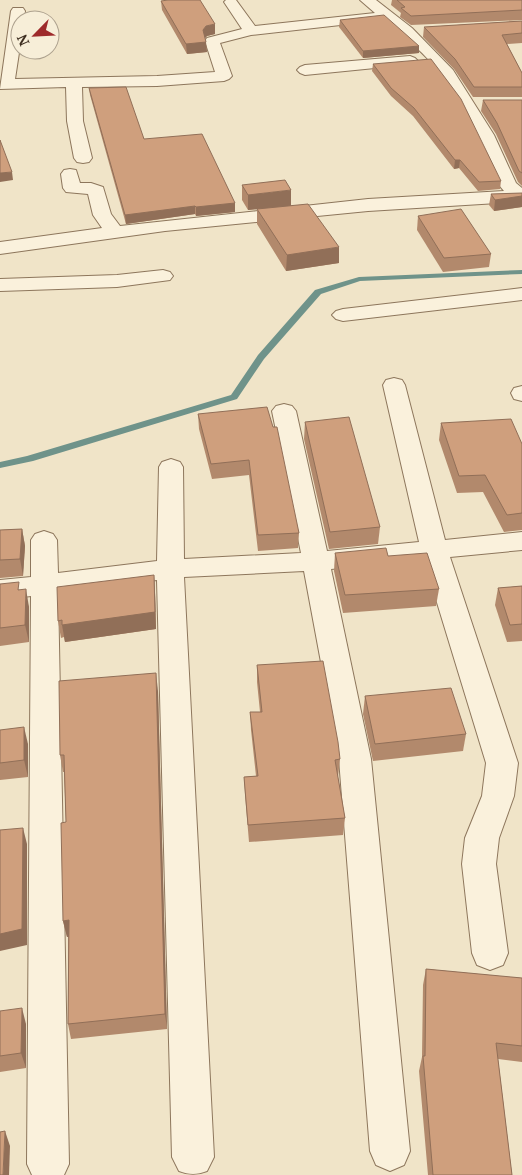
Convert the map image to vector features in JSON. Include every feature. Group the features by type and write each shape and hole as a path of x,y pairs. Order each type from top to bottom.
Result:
{"street":[{"path":"367,0 407,31 448,73 514,177 508,185 521,197"},
{"path":"231,2 251,31"},
{"path":"10,53 4,84 74,84 224,76 212,41 251,31 387,16"},
{"path":"407,31 426,30"},
{"path":"305,70 434,59"},
{"path":"74,84 75,121 83,158"},
{"path":"467,104 486,104"},
{"path":"70,174 72,188 97,190 102,215 114,231"},
{"path":"0,248 114,231 368,205 521,197"},
{"path":"0,286 117,281 163,276"},
{"path":"343,315 522,294"},
{"path":"394,386 434,550 502,763 498,796 482,838 479,864 490,953"},
{"path":"284,411 355,759 390,1151"},
{"path":"170,468 170,569 194,1157"},
{"path":"44,540 48,1164"},
{"path":"0,590 170,569 316,561 522,541"}],"building":[{"path":"200,0 215,24 206,26 203,30 206,42 186,44 161,1"},
{"path":"397,0 522,0 522,10 411,16 401,8 405,7"},
{"path":"384,15 419,46 363,51 340,20"},
{"path":"522,21 522,33 502,35 522,73 522,87 474,87 455,59 424,27"},
{"path":"431,59 461,99 501,181 479,182 460,160 455,160 414,108 391,88 373,64"},
{"path":"126,87 144,139 202,134 235,203 125,215 89,88"},
{"path":"483,100 522,100 522,173 519,171 497,123"},
{"path":"0,140 12,172 0,173"},
{"path":"285,180 291,190 248,195 242,185"},
{"path":"522,193 522,196 495,200 491,194"},
{"path":"308,204 339,247 287,255 257,209"},
{"path":"461,209 491,254 444,258 418,216"},
{"path":"267,407 273,427 277,427 299,533 258,535 249,460 211,464 198,414"},
{"path":"349,417 380,527 330,532 305,422"},
{"path":"511,419 522,444 522,513 507,515 485,475 459,476 441,423"},
{"path":"22,529 20,559 0,560 0,530"},
{"path":"386,548 388,556 427,553 439,589 345,595 335,553"},
{"path":"154,575 155,612 62,625 62,620 58,621 57,587"},
{"path":"19,582 18,590 26,589 25,625 0,628 0,584"},
{"path":"522,586 522,624 510,625 498,588"},
{"path":"323,661 338,742 340,759 335,760 345,818 248,825 244,777 258,776 250,712 262,712 257,665"},
{"path":"156,673 165,1014 68,1024 69,920 63,921 61,823 66,822 64,755 60,755 59,681"},
{"path":"451,688 466,734 375,744 365,696"},
{"path":"24,727 24,760 0,763 0,730"},
{"path":"23,828 22,929 0,934 0,830"},
{"path":"426,969 522,978 522,1046 496,1043 512,1175 433,1175 423,1056 425,1056"},
{"path":"22,1008 21,1053 0,1056 0,1011"},
{"path":"5,1131 3,1175 0,1175 0,1132"}],"waterway":[{"path":"0,465 29,459 234,397 261,357 318,292 359,279 522,272"}]}
